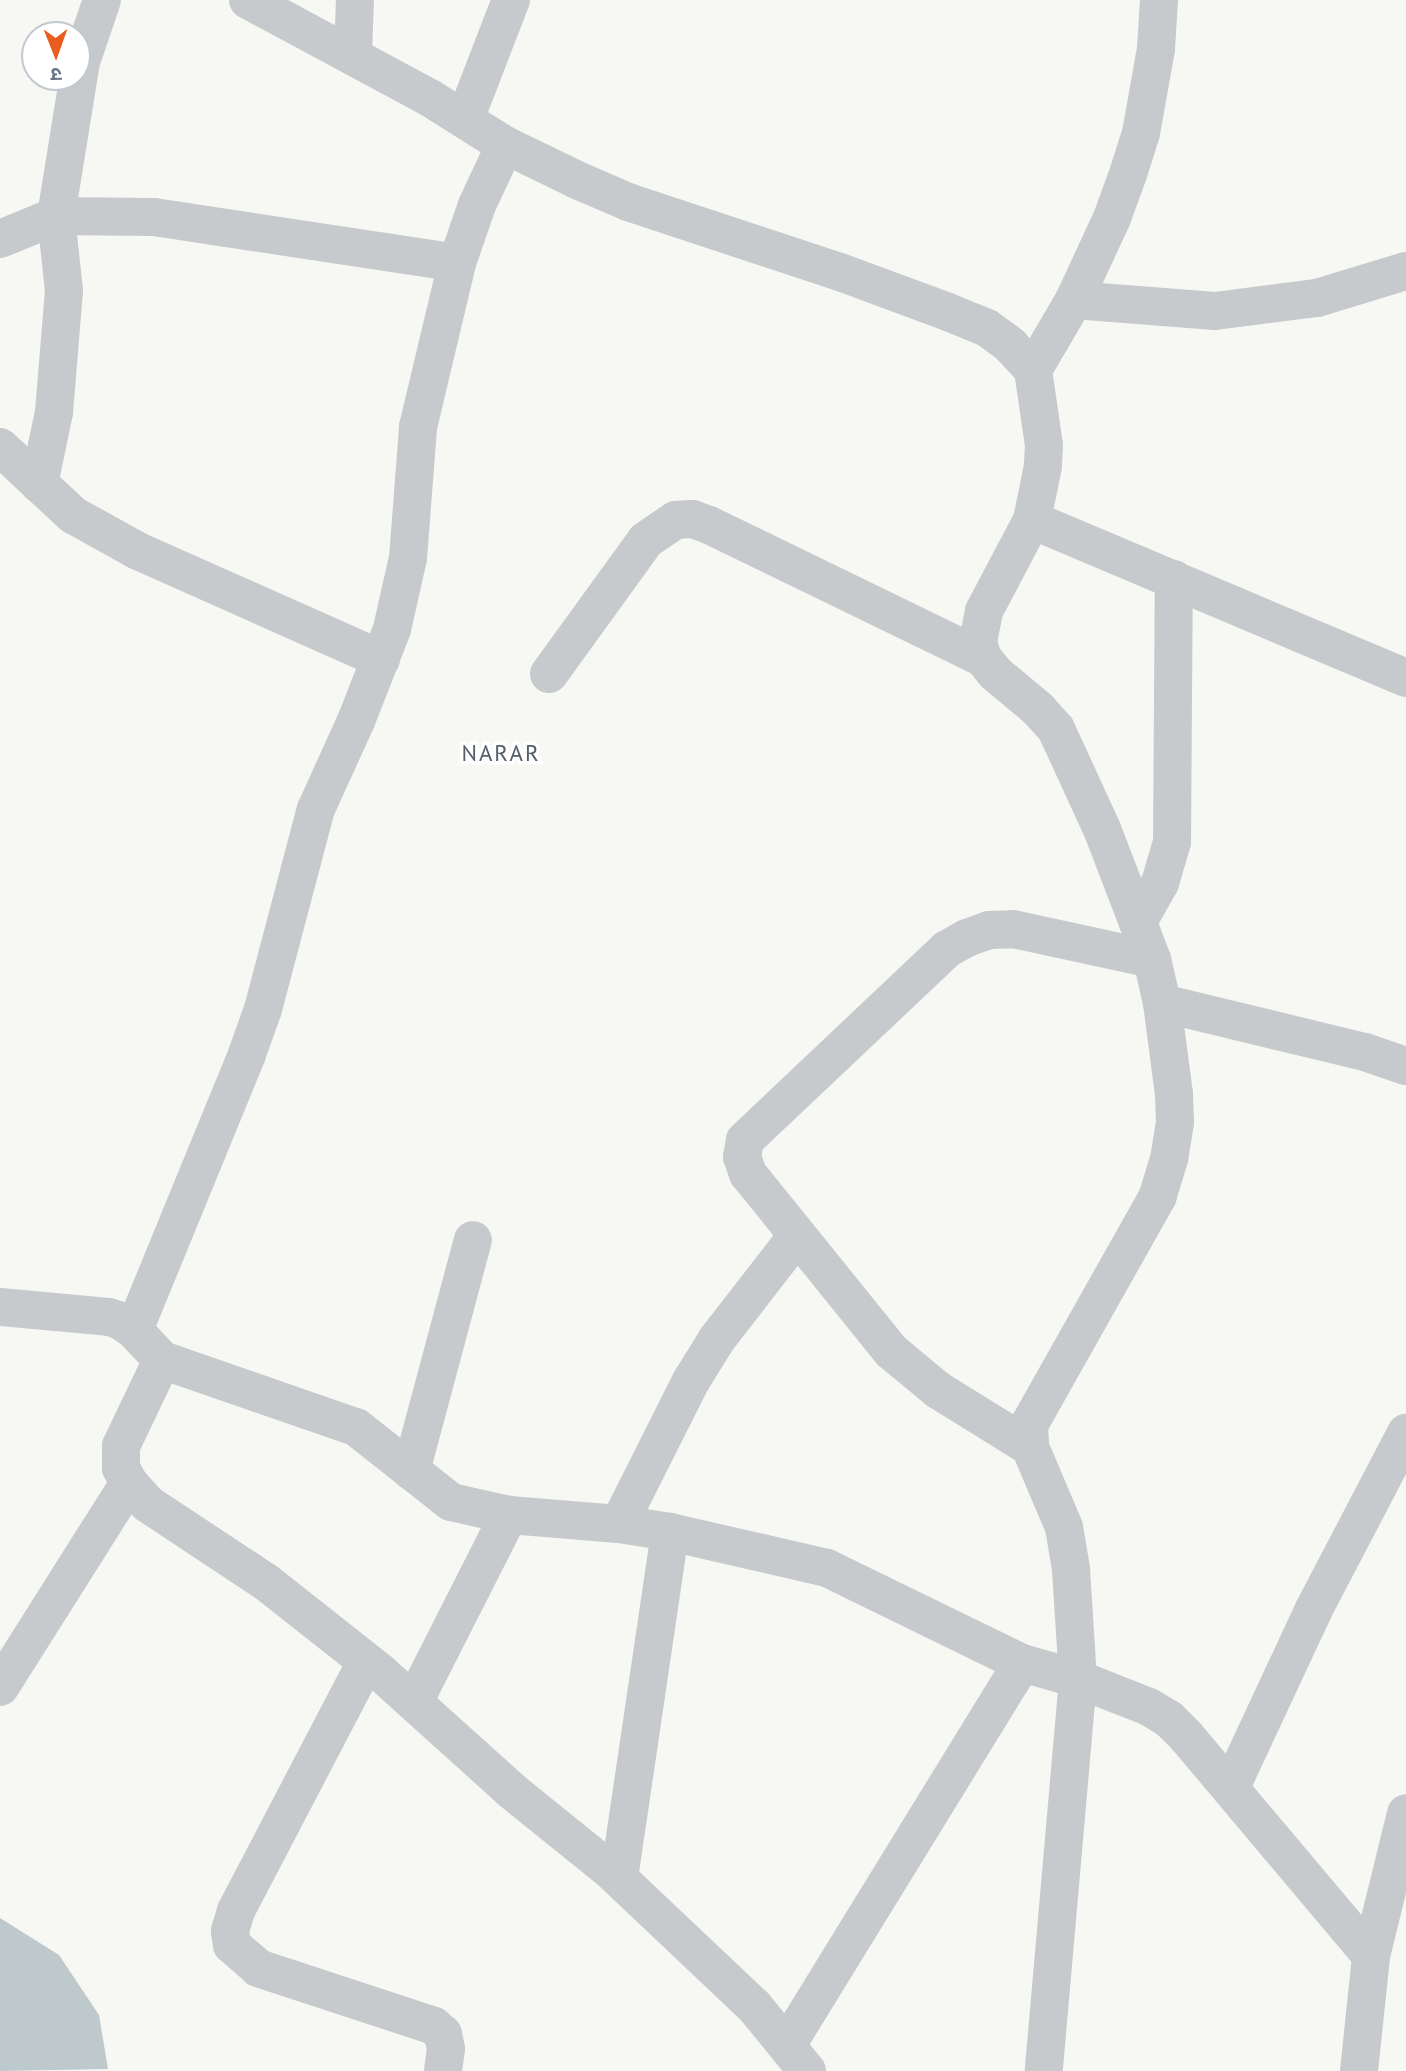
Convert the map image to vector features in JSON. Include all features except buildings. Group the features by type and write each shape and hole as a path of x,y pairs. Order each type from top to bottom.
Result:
{"street":[{"path":"39,484 54,412 63,303 62,262 56,216 81,62 102,0"},
{"path":"248,0 465,119 505,145 628,202 840,272 987,328 1010,345 1033,370 1044,445 1032,520 984,611 978,642 983,658"},
{"path":"353,56 355,0"},
{"path":"465,119 511,0"},
{"path":"1033,370 1074,300 1112,218 1141,133 1156,48 1159,0"},
{"path":"134,1330 247,1054 263,1009 309,828 381,659 402,592 408,558 418,427 457,263 477,205 505,145"},
{"path":"0,239 56,216 153,217 457,263"},
{"path":"1074,300 1215,312 1317,298 1406,271"},
{"path":"0,447 73,515 138,551 381,659"},
{"path":"549,674 646,540 676,520 692,519 709,525 983,658 1056,729 1082,782 1152,959 1162,1003 1174,1094 1175,1122 1169,1159 1158,1196 1141,1229 1029,1425 1030,1447 1064,1527 1071,1569 1078,1679 1044,2071"},
{"path":"1032,520 1406,678"},
{"path":"1138,922 1160,883 1172,842 1174,579"},
{"path":"1030,1447 911,1370 796,1237 748,1174 742,1157 745,1140 947,949 989,930 1013,929 1152,959"},
{"path":"1162,1003 1365,1052 1406,1066"},
{"path":"620,1524 691,1381 717,1339 796,1237"},
{"path":"411,1471 473,1240"},
{"path":"0,1307 109,1317 134,1330 162,1360 356,1427 451,1502 509,1515 620,1524 670,1532 827,1568 1022,1663 1078,1679 1149,1707 1169,1719 1231,1787 1371,1956"},
{"path":"162,1360 121,1446 121,1468 129,1483 148,1504 266,1582 414,1702 512,1791 619,1878 754,2006 797,2058 1022,1663"},
{"path":"1231,1787 1314,1609 1406,1433"},
{"path":"0,1687 129,1483"},
{"path":"414,1702 509,1515"},
{"path":"619,1878 670,1532"},
{"path":"366,1662 236,1912 230,1931 232,1945 258,1968 434,2026 443,2034 446,2049 443,2071"},
{"path":"1359,2071 1371,1956 1406,1813"}],"shaded area":[{"path":"0,1918 59,1955 99,2015 108,2069 0,2071"}],"district":[{"name":"NARAR","path":"501,753"}]}
